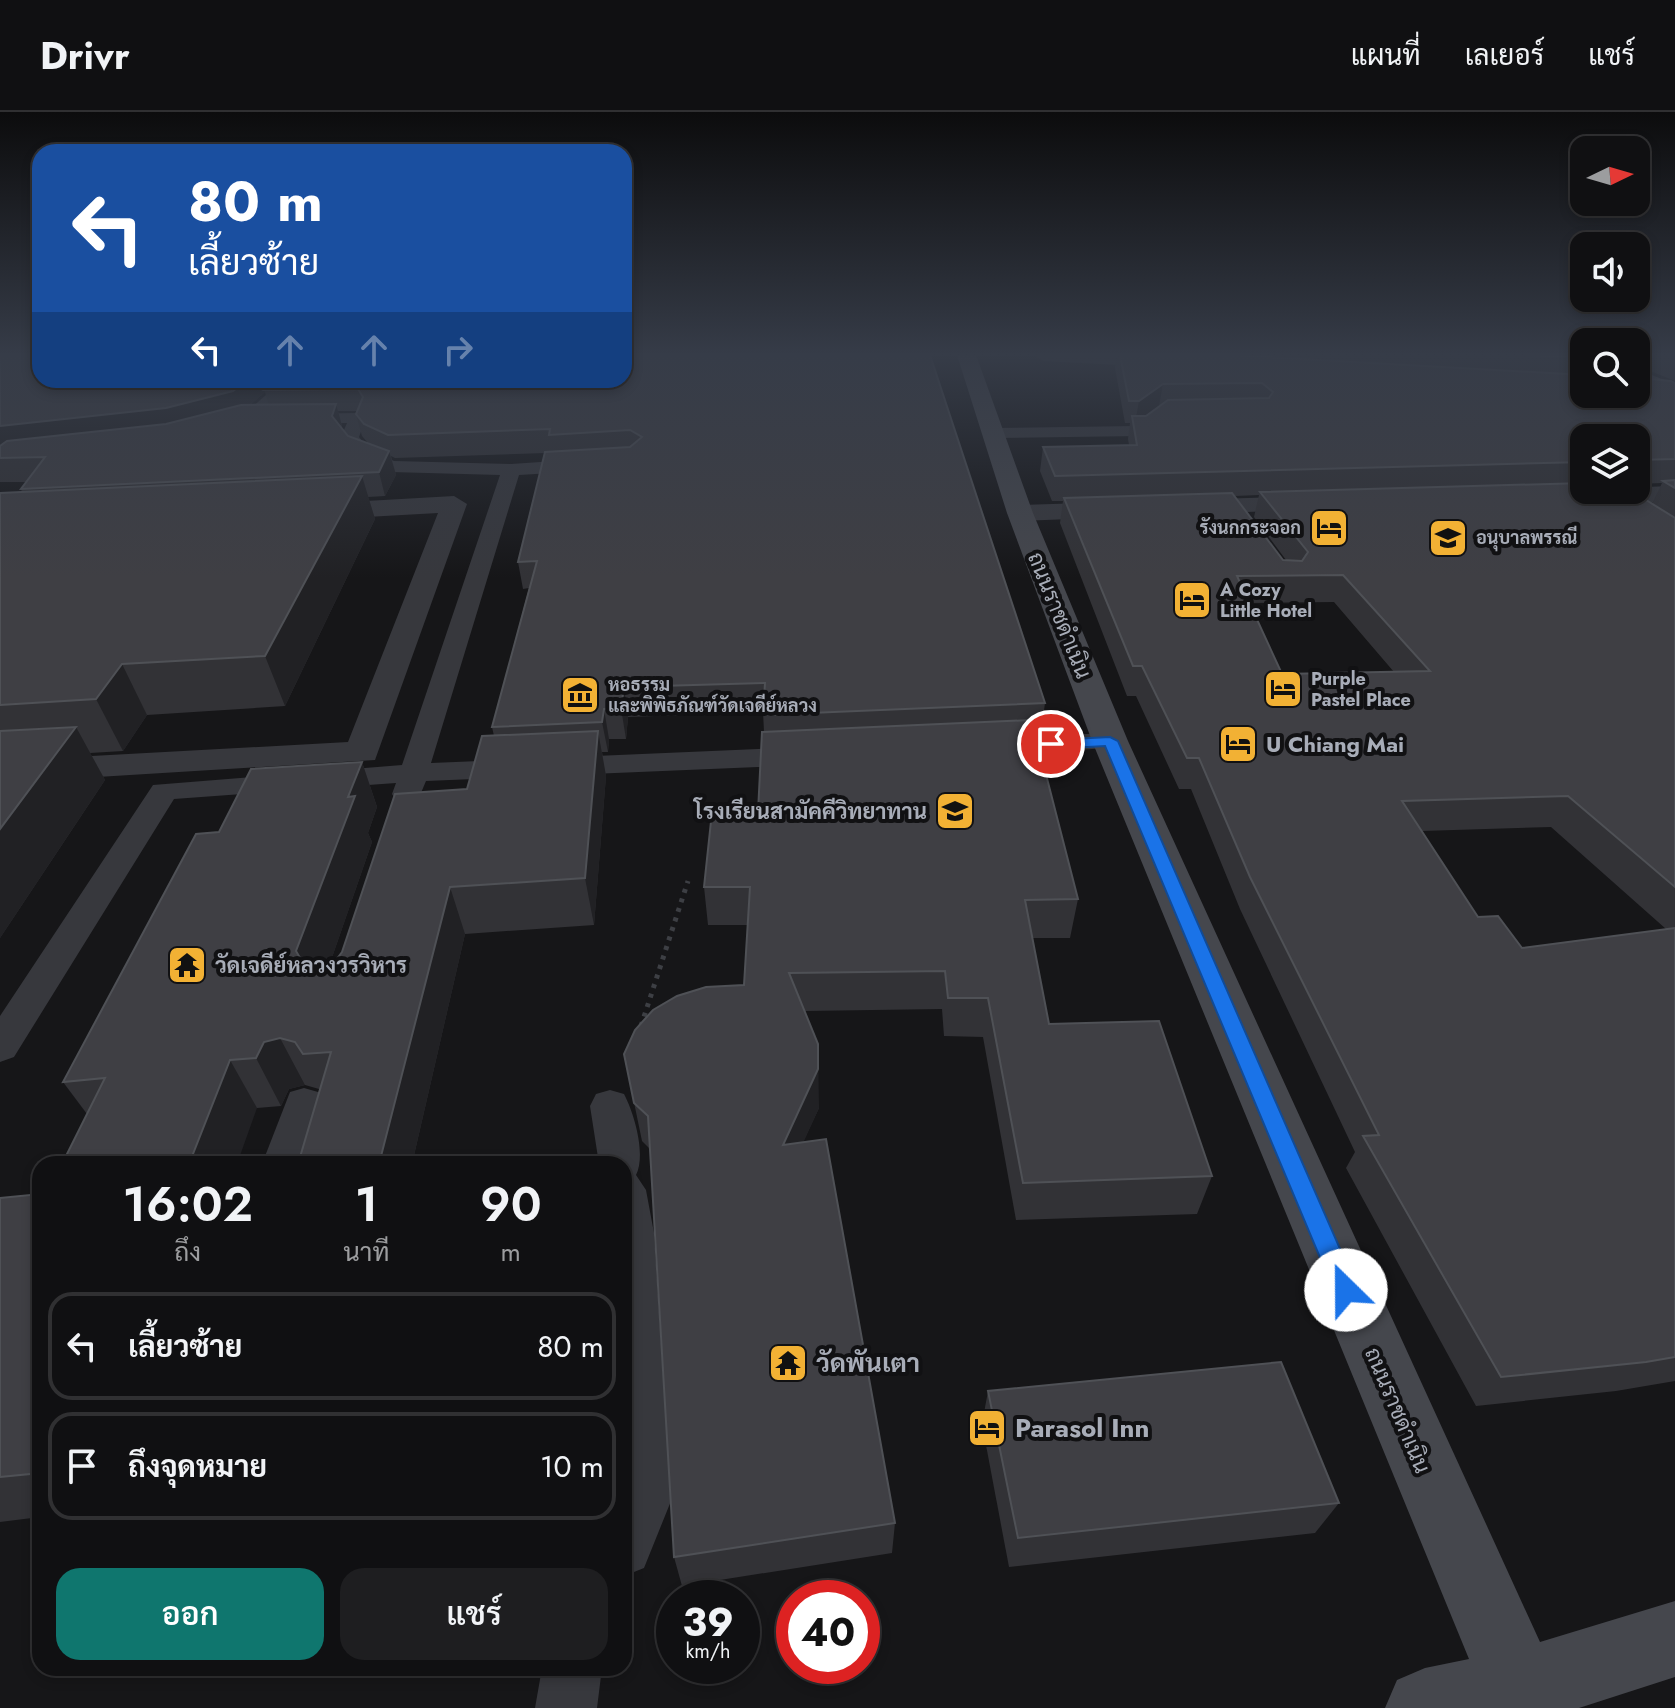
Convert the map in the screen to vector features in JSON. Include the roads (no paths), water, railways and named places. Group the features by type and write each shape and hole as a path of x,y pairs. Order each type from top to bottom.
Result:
{"street":[{"name":"ถนนราชดำเนิน","path":"991,429 1020,513 1110,741 1433,1492 1525,1698"},
{"path":"1650,495 1675,494"},
{"path":"1554,498 1570,497"},
{"path":"0,772 362,752 454,504 286,513"},
{"path":"1020,513 1342,504"},
{"path":"1625,504 1650,521"},
{"path":"1425,1708 1525,1698 1675,1639"}],"lane":[{"path":"353,429 350,437 363,454 391,466 511,470 602,464"},
{"path":"992,433 1142,429"},
{"path":"399,818 511,470"},
{"path":"1232,507 1250,531"},
{"path":"968,748 1110,741"},
{"path":"0,1047 164,791 413,773 833,755"},
{"path":"286,1156 304,1104"},
{"path":"610,1106 619,1156"},
{"path":"632,1254 644,1501 632,1529"},
{"path":"566,1708 571,1676"}],"place":[{"name":"รังนกกระจอก","path":"1329,528"},
{"name":"อนุบาลพรรณี","path":"1448,538"},
{"name":"A Cozy Little Hotel","path":"1192,600"},
{"name":"Purple Pastel Place","path":"1283,689"},
{"name":"หอธรรม และพิพิธภัณฑ์วัดเจดีย์หลวง","path":"580,695"},
{"name":"U Chiang Mai","path":"1238,744"},
{"name":"โรงเรียนสามัคคีวิทยาทาน","path":"955,811"},
{"name":"วัดเจดีย์หลวงวรวิหาร","path":"187,965"},
{"name":"วัดพันเตา","path":"788,1363"},
{"name":"Parasol Inn","path":"987,1428"}]}
